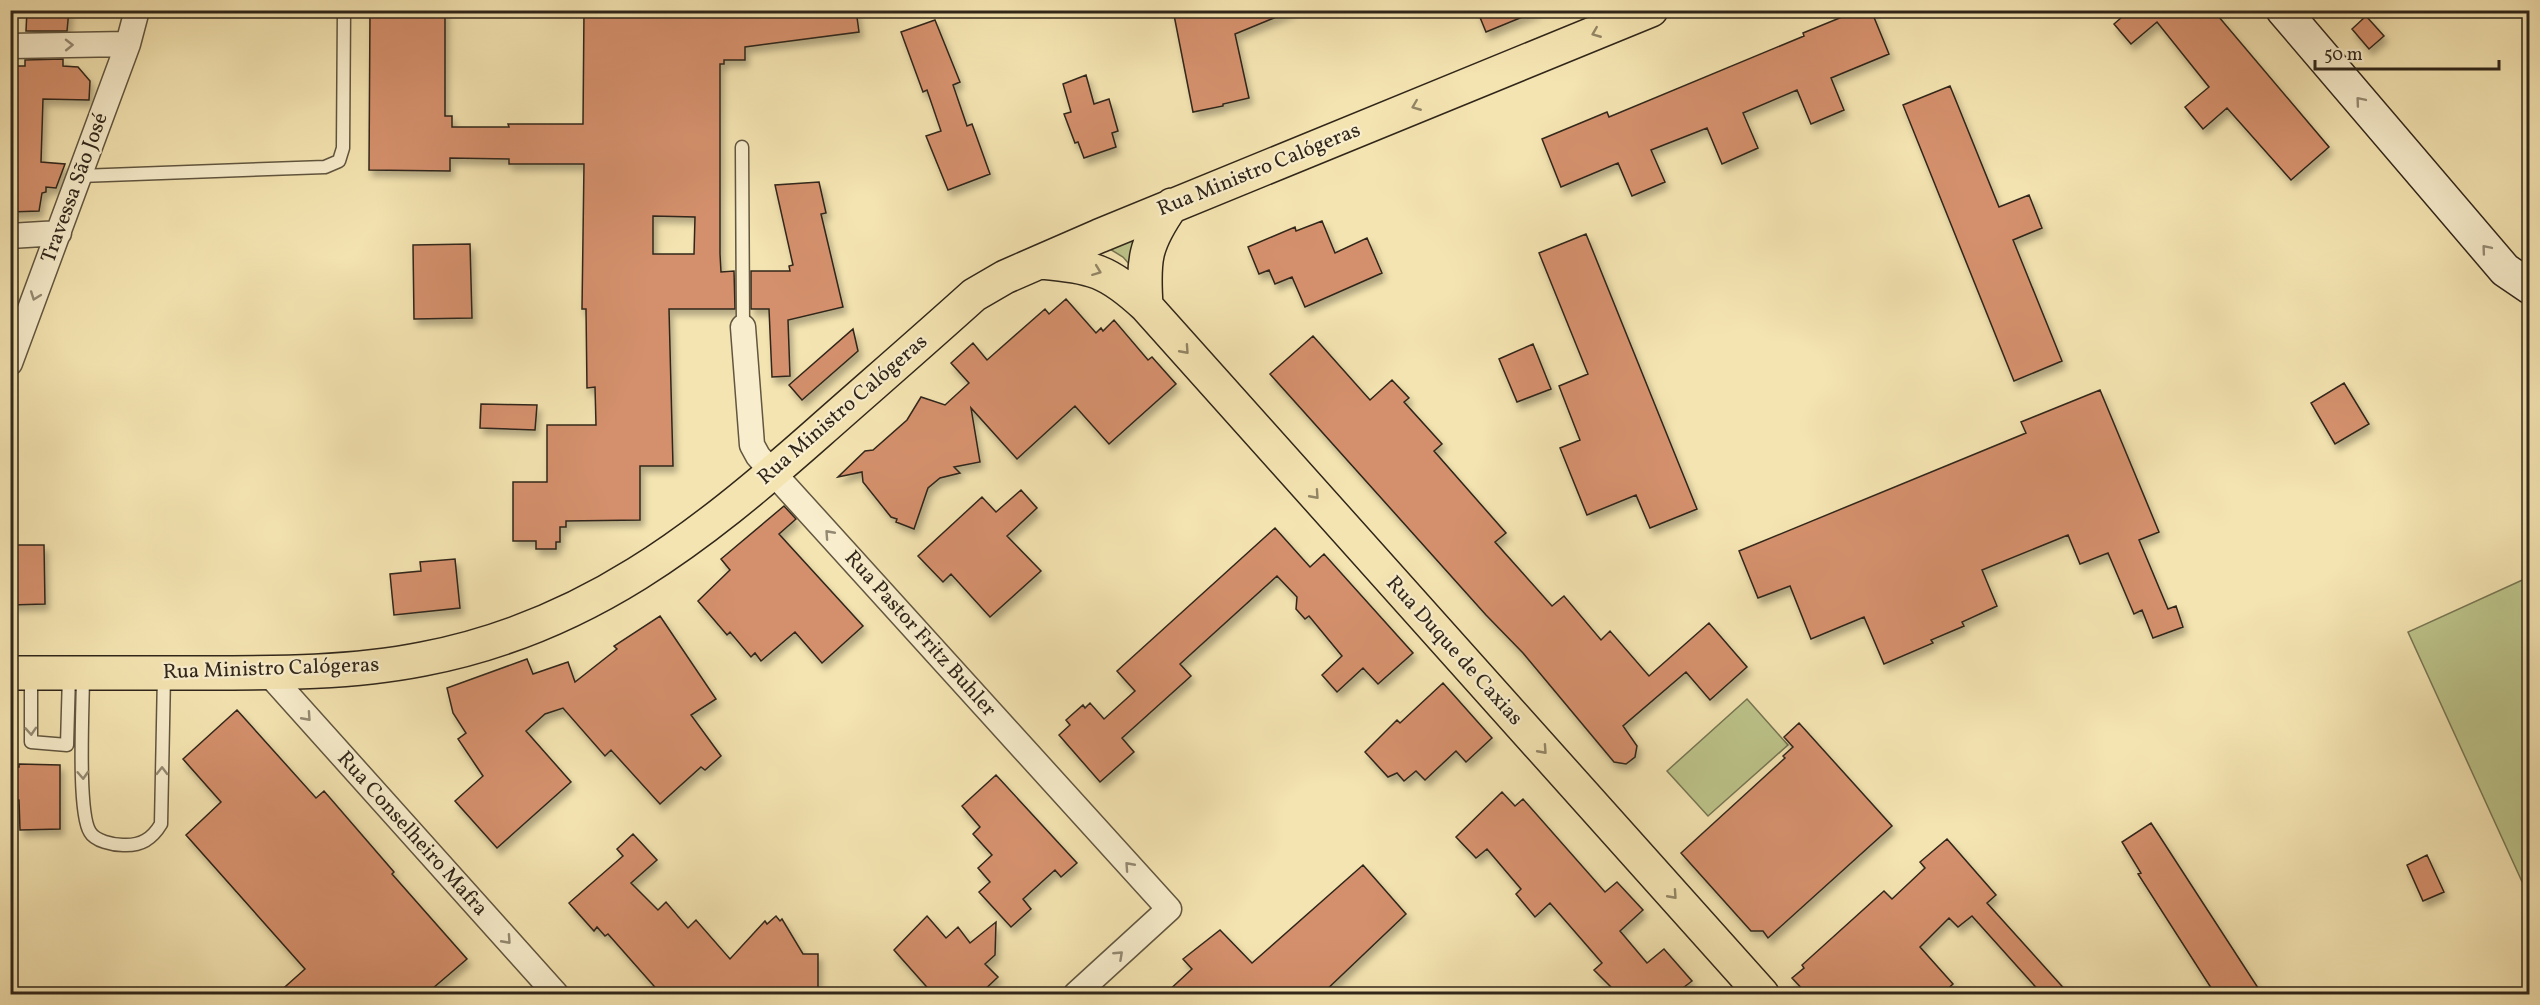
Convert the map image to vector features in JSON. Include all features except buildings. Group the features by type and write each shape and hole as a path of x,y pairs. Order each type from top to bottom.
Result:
{"main road":[{"name":"Rua Ministro Calógeras","path":"21,673 76,675 268,673 369,667 424,659 529,629 587,604 643,572 707,526 773,472 974,296 1005,277 1172,205 1650,10"},
{"path":"2283,10 2505,270 2529,287"},
{"path":"1146,306 1144,268 1148,246 1172,205"},
{"name":"Rua Duque de Caxias","path":"1039,261 1089,267 1126,287 1146,306 1755,992"}],"street":[{"name":"Travessa São José","path":"10,363 128,44 137,10"},
{"path":"10,46 128,44"},
{"path":"10,236 59,233"},
{"name":"Rua Pastor Fritz Buhler","path":"743,327 752,445 773,472 1169,909 1076,994"},
{"name":"Rua Conselheiro Mafra","path":"268,673 556,994"}],"lane":[{"path":"80,176 325,167 339,161 344,148 344,10"},
{"path":"742,147 743,327"},
{"path":"21,673 31,741 82,746"},
{"path":"76,675 86,823 91,835 103,842 122,845 141,844 154,836 161,824 164,674"},
{"path":"67,745 76,675"}],"green space":[{"path":"1143,224 1138,274 1123,257 1108,248"},
{"path":"2529,577 2529,897 2408,632"},
{"path":"1747,699 1788,745 1708,816 1667,771"}]}
